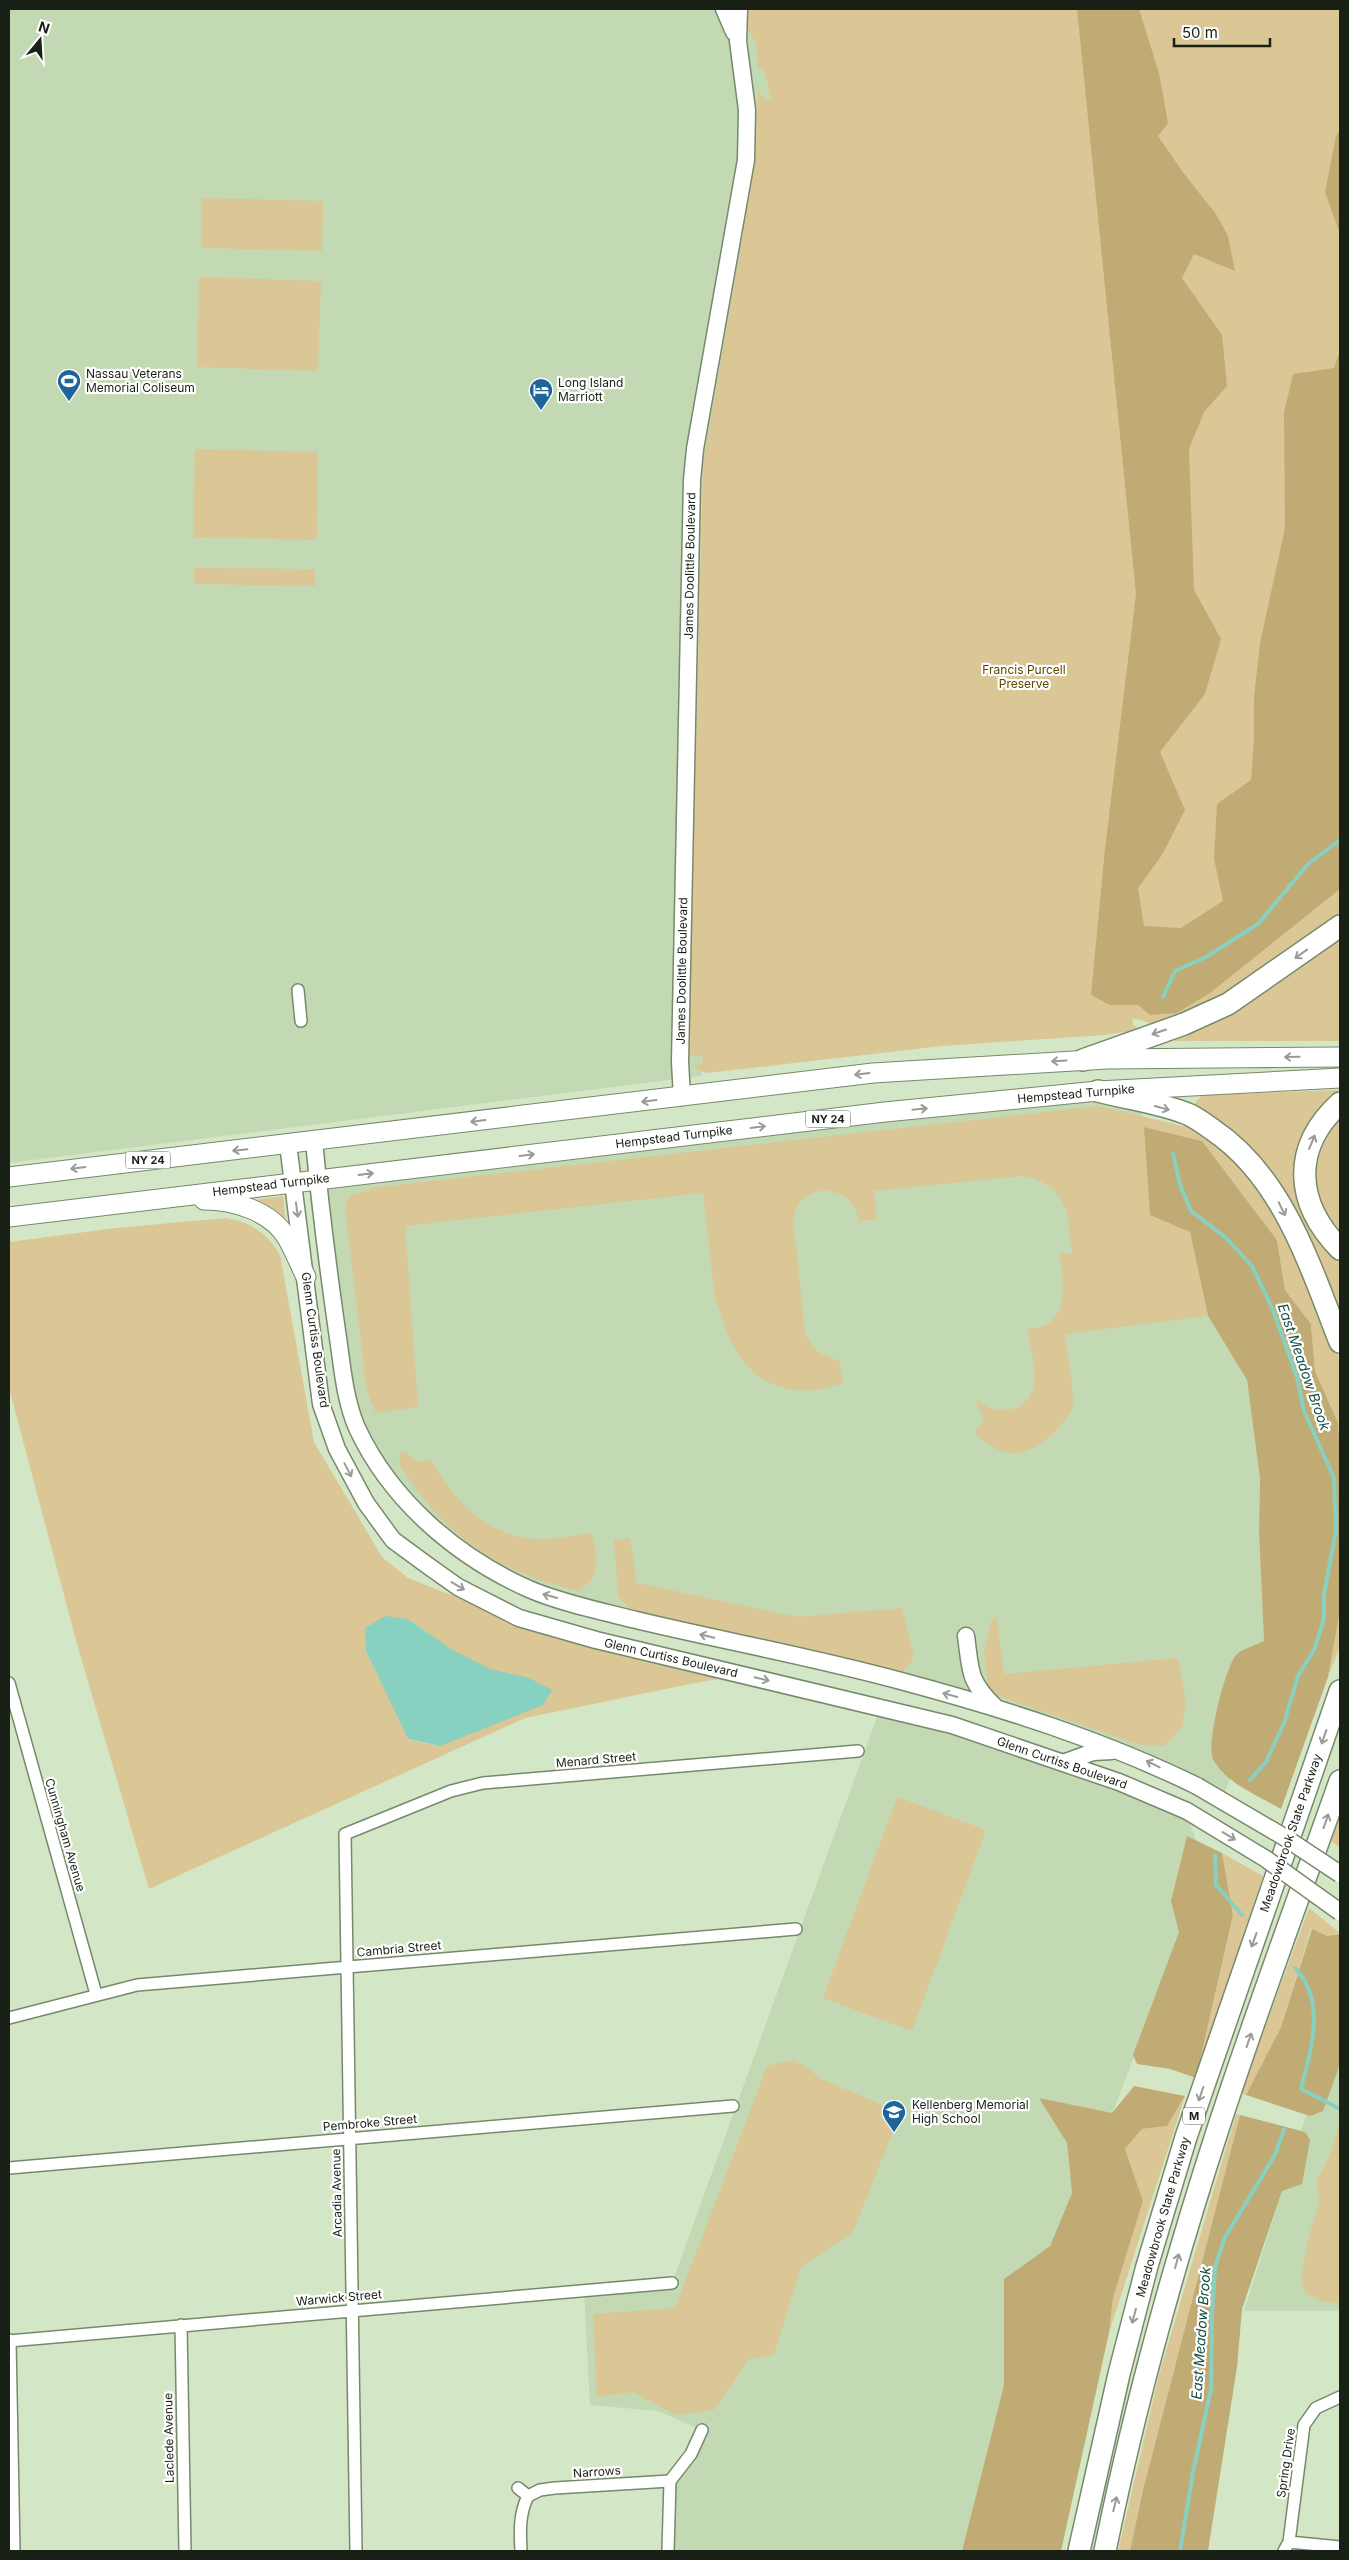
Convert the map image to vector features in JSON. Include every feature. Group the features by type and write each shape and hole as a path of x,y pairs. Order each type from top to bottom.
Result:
{"highway":[{"path":"1084,1060 1184,1024 1228,1004 1340,926"},
{"path":"1098,1091 1191,1116 1228,1140 1258,1171 1284,1212 1317,1282 1340,1342"},
{"path":"1340,1103 1328,1114 1312,1139 1305,1169 1307,1198 1314,1214 1323,1231 1340,1249"},
{"name":"Meadowbrook State Parkway","path":"1079,2551 1119,2374 1148,2266 1184,2146 1340,1691"},
{"name":"Meadowbrook State Parkway","path":"1105,2551 1143,2385 1183,2240 1219,2126 1340,1781"}],"main road":[{"name":"James Doolittle Boulevard","path":"724,9 738,41"},
{"name":"James Doolittle Boulevard","path":"682,1097 680,1053 692,480 695,449 746,160 747,110 738,41 739,9"},
{"name":"NY 24","path":"9,1176 873,1073 1084,1060 1340,1057"},
{"name":"Hempstead Turnpike","path":"9,1217 884,1112 1098,1091 1340,1078"},
{"name":"Glenn Curtiss Boulevard","path":"314,1141 328,1273 347,1396 357,1427 373,1456 406,1502 472,1560 531,1590 662,1626 901,1681 997,1708 1145,1760 1197,1786 1284,1837 1340,1874"},
{"name":"Glenn Curtiss Boulevard","path":"288,1144 321,1404 337,1449 366,1503 393,1540 458,1587 520,1618 596,1640 933,1719 1119,1782 1187,1811 1266,1858 1340,1912"},
{"path":"143,1200 214,1200 246,1206 270,1220 286,1237 306,1277"},
{"path":"333,1437 357,1427"},
{"path":"966,1636 972,1676 978,1690 997,1708"},
{"path":"1063,1763 1093,1752 1117,1750"}],"street":[{"path":"298,990 301,1020"},
{"name":"Cunningham Avenue","path":"9,1683 12,1706 96,1994"},
{"name":"Menard Street","path":"344,1834 451,1791 483,1783 858,1750"},
{"name":"Arcadia Avenue","path":"344,1834 356,2551"},
{"name":"Cambria Street","path":"9,2018 96,1994 137,1985 796,1929"},
{"name":"Pembroke Street","path":"9,2168 733,2106"},
{"name":"Warwick Street","path":"10,2341 672,2283"},
{"name":"Laclede Avenue","path":"181,2325 185,2551"},
{"path":"10,2341 11,2511 14,2551"},
{"name":"Spring Drive","path":"1287,2547 1304,2425 1316,2408 1340,2397"},
{"path":"668,2551 670,2481 691,2454 702,2430"},
{"name":"Narrows","path":"528,2496 540,2490 555,2488 670,2481"},
{"path":"518,2488 528,2496 523,2506 520,2523 521,2551"},
{"path":"1287,2547 1340,2547"}],"shaded area":[{"path":"9,9 750,9 773,110 713,451 701,1076 9,1163"},
{"path":"1077,9 1139,9 1159,73 1168,123 1158,136 1185,175 1216,214 1228,236 1235,271 1194,254 1182,278 1222,335 1227,386 1204,412 1189,449 1194,590 1221,639 1205,694 1160,752 1185,810 1162,855 1138,888 1144,926 1181,928 1223,901 1214,859 1217,804 1251,780 1254,698 1260,643 1285,528 1284,413 1293,374 1334,368 1340,350 1340,889 1210,993 1177,1013 1150,1015 1138,1005 1110,1005 1091,995 1105,849 1136,594"},
{"path":"1340,129 1340,234 1325,192 1336,136"},
{"path":"1079,1097 1138,1103 1208,1316 1247,1380 1260,1477 1259,1531 1264,1641 1236,1655 1213,1759 1230,1779 1223,1797 1027,1717 536,1589 476,1559 406,1498 362,1433 350,1401 320,1175"},
{"path":"1144,1127 1202,1141 1277,1240 1285,1290 1311,1324 1315,1371 1338,1423 1340,1447 1340,1611 1328,1677 1281,1809 1234,1782 1218,1768 1213,1759 1212,1738 1214,1723 1222,1690 1232,1663 1236,1655 1264,1641 1259,1531 1260,1478 1247,1380 1208,1316 1190,1232 1150,1215"},
{"name":"Kellenberg Memorial High School","path":"881,1706 1187,1814 1205,1867 1109,2123 1040,2098 1067,2143 1072,2193 1050,2246 1004,2279 1004,2385 962,2551 668,2551 670,2481 702,2430 658,2411 590,2405 584,2291 672,2283"},
{"path":"1187,1836 1222,1853 1233,1915 1196,2078 1170,2069 1137,2064 1133,2055 1179,1932 1171,1901"},
{"path":"1312,1929 1327,1936 1340,1934 1340,2064 1323,2111 1310,2116 1246,2095 1281,2027"},
{"path":"1340,2008 1340,2311 1244,2311"},
{"path":"1134,2086 1185,2096 1167,2126 1142,2129 1125,2149 1143,2201 1113,2298 1109,2333 1061,2551 962,2551 1004,2385 1004,2279 1050,2246 1072,2193 1067,2143 1039,2098 1112,2113"},
{"path":"1240,2115 1305,2132 1310,2140 1302,2184 1282,2191 1242,2309 1237,2367 1208,2551 1130,2551 1143,2490"}],"green space":[{"name":"Francis Purcell Preserve","path":"747,9 1340,9 1340,916 1229,997 1156,1026 1141,1020 1132,1019 1133,1025 1140,1030 1104,1035 942,1046 708,1073 700,1071 693,1065 702,1063 702,1056 690,1056 689,1046 703,464 755,165 758,91 765,99 771,100 763,66 761,69 758,67 756,43 748,31"},
{"path":"202,198 323,201 322,251 201,248"},
{"path":"199,277 321,281 318,371 197,367"},
{"path":"195,449 318,452 317,540 193,537"},
{"path":"194,568 315,569 315,586 194,584"},
{"path":"1340,932 1340,1041 1175,1041 1174,1037 1185,1037 1186,1027"},
{"path":"1338,1090 1298,1180 1294,1182 1308,1218 1340,1254 1340,1320 1298,1223 1192,1109 1196,1101 1203,1095"},
{"path":"1098,1106 1183,1126 1186,1120 1214,1136 1268,1196 1329,1325 1340,1362 1340,1447 1338,1423 1315,1371 1311,1324 1285,1290 1277,1240 1202,1141 1144,1127 1190,1232 1208,1316 1065,1334 1073,1403 1065,1421 1058,1429 1030,1450 1011,1453 1000,1450 987,1443 975,1433 984,1419 975,1399 983,1405 992,1408 1010,1410 1025,1402 1031,1394 1035,1371 1027,1329 1052,1321 1058,1313 1063,1291 1060,1254 1072,1253 1067,1212 1061,1199 1050,1186 1024,1176 874,1191 877,1219 859,1221 854,1208 847,1198 837,1193 826,1191 815,1193 805,1198 797,1207 793,1224 805,1332 814,1348 827,1357 839,1360 843,1383 809,1390 793,1390 778,1387 765,1380 752,1371 741,1359 732,1343 715,1300 703,1193 405,1226 418,1407 376,1413 367,1392 345,1208 350,1195 378,1187"},
{"path":"1340,1111 1340,1239 1316,1208 1310,1173 1323,1132"},
{"path":"283,1196 287,1231 246,1201"},
{"path":"226,1218 251,1226 270,1240 280,1255 314,1442 382,1557 408,1578 505,1616 741,1675 525,1718 149,1889 77,1644 9,1388 9,1242 116,1228","holes":["408,1619 437,1640 479,1664 528,1680 551,1691 440,1746 409,1740 366,1651"]},
{"path":"405,1452 420,1462 431,1460 463,1504 490,1526 506,1533 542,1539 592,1533 596,1558 595,1573 586,1585 578,1591 528,1575 506,1566 485,1554 465,1540 429,1506 401,1466 400,1453"},
{"path":"630,1538 637,1583 797,1617 902,1608 914,1655 911,1663 899,1676 630,1609 618,1596 614,1540"},
{"path":"1340,1611 1340,1646 1328,1677"},
{"path":"992,1618 997,1619 1004,1674 1178,1658 1186,1700 1182,1727 1164,1746 1140,1745 989,1693 984,1652"},
{"path":"897,1797 986,1830 912,2031 823,1998"},
{"path":"1340,1814 1340,1848 1331,1841"},
{"path":"1222,1853 1263,1876 1196,2078 1233,1915"},
{"path":"1309,1908 1340,1933 1327,1936 1311,1929 1281,2027 1246,2095 1241,2093"},
{"path":"793,2060 807,2067 819,2078 885,2106 896,2124 853,2232 801,2267 774,2355 749,2359 714,2410 676,2415 633,2392 597,2397 593,2314 675,2308 767,2066"},
{"path":"1185,2096 1109,2333 1113,2298 1143,2201 1125,2149 1142,2129 1167,2126"},
{"path":"1236,2114 1240,2115 1143,2490 1130,2551 1118,2551 1159,2375"},
{"path":"1340,2123 1340,2303 1338,2303 1320,2301 1306,2293 1301,2277 1308,2240 1320,2198 1317,2186 1318,2177 1329,2157"}],"water":[{"path":"385,1616 408,1619 451,1649 490,1669 529,1678 552,1690 543,1705 440,1746 408,1739 366,1651 365,1628"}],"waterway":[{"name":"East Meadow Brook","path":"1163,997 1175,971 1206,957 1258,924 1308,864 1340,840"},
{"name":"East Meadow Brook","path":"1173,1153 1180,1185 1191,1211 1225,1237 1252,1266 1273,1310 1297,1377 1304,1411 1334,1478 1336,1531 1324,1594 1324,1618 1315,1648 1298,1676 1284,1723 1266,1762 1250,1780"},
{"path":"1215,1855 1216,1885 1242,1915"},
{"path":"1295,1968 1305,1981 1311,1995 1314,2010 1312,2042 1301,2089 1340,2109"},
{"name":"East Meadow Brook","path":"1180,2551 1193,2472 1211,2389 1215,2267 1225,2237 1275,2155 1284,2130"}],"place":[{"name":"Nassau Veterans Memorial Coliseum","path":"69,402"},
{"name":"Long Island Marriott","path":"541,411"},
{"name":"Kellenberg Memorial High School","path":"894,2133"}]}
